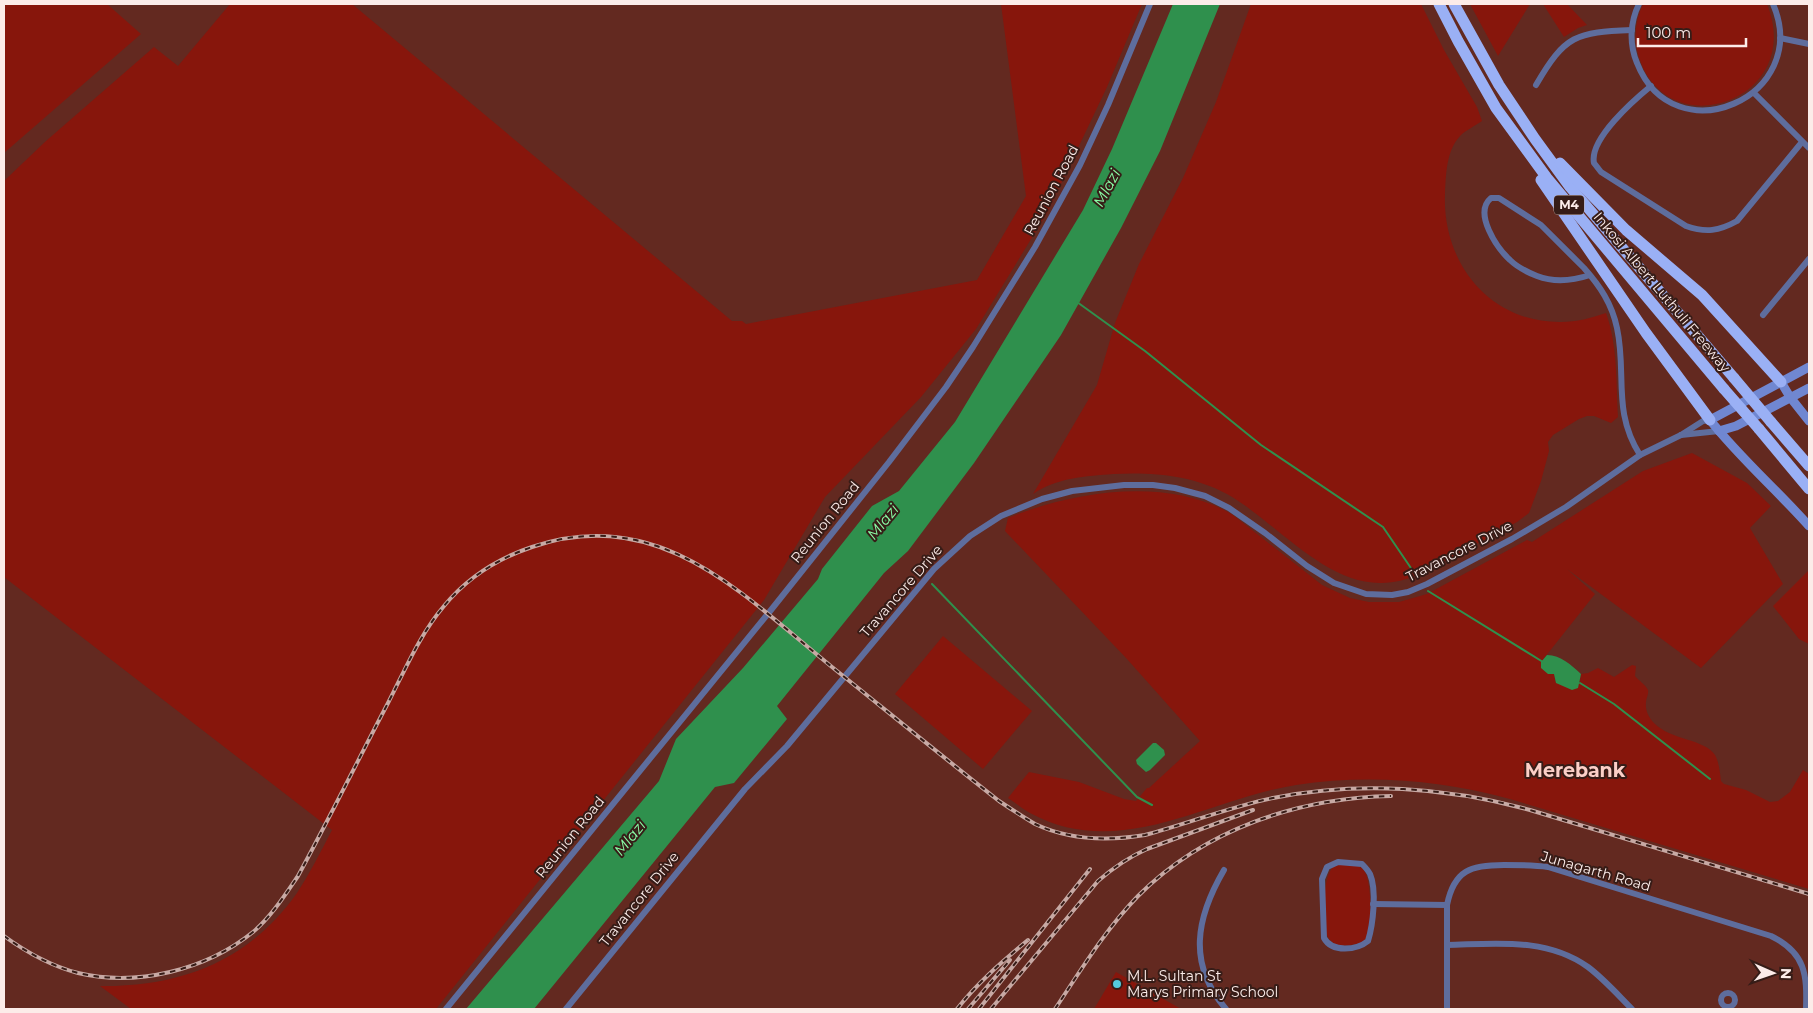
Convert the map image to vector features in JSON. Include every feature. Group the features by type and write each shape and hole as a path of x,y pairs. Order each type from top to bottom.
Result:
{"highway":[{"name":"Inkosi Albert Luthuli Freeway","path":"1439,4 1496,108 1547,178 1809,489"},
{"name":"Inkosi Albert Luthuli Freeway","path":"1454,4 1483,58 1535,139 1570,187 1809,466"},
{"path":"1496,108 1563,214 1673,371 1710,420"},
{"path":"1535,139 1626,230 1702,295 1781,382"}],"street":[{"name":"Reunion Road","path":"446,1009 777,602 889,462 946,387 974,347 1035,247 1080,165 1108,105 1150,4"},
{"path":"1639,4 1632,30 1634,57 1639,70 1650,86 1670,102 1688,109 1708,111 1728,107 1754,93 1772,70 1779,50 1780,38 1777,16 1772,4"},
{"path":"1536,85 1558,52 1573,39 1592,32 1632,30"},
{"path":"1780,38 1809,44"},
{"path":"1650,86 1625,107 1608,129 1595,152 1594,163 1601,172 1686,226 1713,231 1737,220 1802,142"},
{"path":"1754,93 1809,148"},
{"path":"1590,275 1570,281 1550,280 1535,275 1516,264 1500,249 1488,228 1484,212 1487,202 1491,198 1499,198 1548,231 1590,275 1604,293 1617,328 1623,416 1628,434 1640,455"},
{"path":"1764,315 1809,259"},
{"path":"1681,435 1703,421 1710,420 1809,367"},
{"path":"1781,382 1809,421"},
{"path":"1681,435 1719,431 1736,426 1809,388"},
{"path":"1710,420 1809,526"},
{"name":"Travancore Drive","path":"566,1009 745,788 787,746 934,568 965,540 1001,516 1042,498 1072,490 1124,485 1153,485 1175,488 1205,496 1229,508 1307,566 1334,583 1357,592 1388,595 1408,592 1426,584 1528,530 1566,507 1640,455 1681,435"},
{"path":"1338,862 1362,864 1370,874 1373,904 1371,933 1368,941 1363,946 1358,948 1339,948 1332,947 1327,943 1324,938 1322,879 1327,867 1338,862"},
{"name":"Junagarth Road","path":"1448,1009 1447,905 1452,887 1458,877 1469,869 1490,865 1535,865 1548,867 1771,936 1783,942 1792,950 1807,971 1806,1009"},
{"path":"1224,870 1213,889 1200,931 1199,950 1200,965 1205,979 1212,993 1226,1009"},
{"path":"1373,904 1447,905"},
{"path":"1447,945 1524,944 1555,950 1587,967 1632,1009"}],"shaded area":[{"path":"4,4 107,4 141,34 4,153"},
{"path":"230,4 352,4 732,321 742,321 746,324 977,280 1026,196 1001,4 1142,4 1107,87 1047,213 976,329 921,397 825,497 764,600 436,1009 131,1009 100,986 130,985 185,975 235,953 278,917 297,893 332,830 4,577 4,181 46,141 154,47 178,66"},
{"path":"1251,4 1421,4 1444,50 1477,107 1482,121 1462,134 1455,142 1449,156 1446,171 1446,219 1452,243 1462,265 1475,284 1492,300 1512,312 1536,320 1561,322 1584,319 1606,313 1610,326 1616,365 1618,417 1611,423 1594,416 1587,416 1553,435 1548,442 1549,451 1541,481 1529,513 1517,522 1411,578 1381,583 1360,581 1340,573 1301,549 1227,494 1186,479 1157,474 1113,474 1061,481 1033,494 1097,385 1115,323 1139,264 1183,178 1216,102"},
{"path":"1470,4 1530,4 1498,56"},
{"path":"1543,4 1567,4 1587,25 1578,28 1564,37"},
{"path":"1643,4 1767,4 1774,37 1768,65 1753,86 1731,100 1705,106 1680,102 1657,88 1638,56 1636,26"},
{"path":"1692,453 1747,483 1771,506 1750,528 1783,584 1701,668 1567,569 1595,594 1541,662 1554,674 1556,683 1580,683 1581,674 1598,668 1614,677 1632,665 1636,666 1635,676 1648,690 1646,707 1652,721 1669,733 1696,742 1710,750 1715,755 1721,781 1724,784 1746,790 1770,802 1778,801 1790,792 1803,770 1809,774 1809,889 1510,799 1484,792 1431,783 1350,780 1296,785 1263,792 1163,823 1130,829 1097,831 1064,826 1024,810 1008,798 1029,772 1079,782 1124,799 1136,801 1147,788 1200,741 1127,659 1005,531 1008,518 1062,501 1091,495 1151,492 1180,495 1208,503 1233,515 1322,585 1350,598 1369,602 1399,602 1427,594 1527,540 1532,542 1643,471"},
{"path":"1809,570 1809,644 1799,639 1773,606"},
{"path":"943,636 1032,711 983,769 895,694"},
{"path":"1335,865 1356,865 1362,868 1368,880 1370,920 1368,935 1361,943 1345,946 1336,944 1332,942 1326,933 1327,878"},
{"name":"M.L. Sultan St Marys Primary School","path":"1116,972 1181,1009 1094,1009"}],"water":[{"name":"Mlazi","path":"1173,4 1220,4 1160,151 1121,228 1061,335 974,463 908,551 884,573 777,706 787,719 734,783 715,787 534,1009 466,1009 659,781 676,739 743,668 818,579 822,569 872,506 899,491 955,422 1083,210 1112,149"},
{"path":"1547,655 1552,655 1570,664 1581,674 1578,688 1572,690 1556,683 1554,674 1548,674 1541,668 1541,662"},
{"path":"1153,743 1156,743 1164,750 1165,755 1146,772 1137,764 1136,760"}],"waterway":[{"path":"1077,302 1145,351 1261,445 1383,527 1415,574"},
{"path":"932,584 1137,797 1152,805"},
{"path":"1428,591 1543,662"},
{"path":"1580,683 1614,704 1710,779"}],"railway":[{"path":"4,936 21,948 58,967 101,977 124,978 170,972 193,965 214,956 253,932 266,920 298,876 413,653 444,606 473,578 496,563 532,547 578,537 620,537 659,547 696,564 731,586 765,611 999,801 1035,824 1061,833 1089,838 1131,837 1145,835 1273,798 1337,789 1402,789 1467,796 1499,802 1809,894"},
{"path":"1055,1009 1094,951 1126,909 1164,873 1193,852 1223,835 1288,811 1356,798 1391,796"},
{"path":"991,1009 1098,881 1109,872 1147,849 1253,810"},
{"path":"979,1009 1090,869"},
{"path":"957,1009 982,981 1028,940"},
{"path":"968,1009 1010,960"}],"place":[{"name":"M.L. Sultan St Marys Primary School","path":"1117,984"}],"district":[{"name":"Merebank","path":"1575,770"}]}
